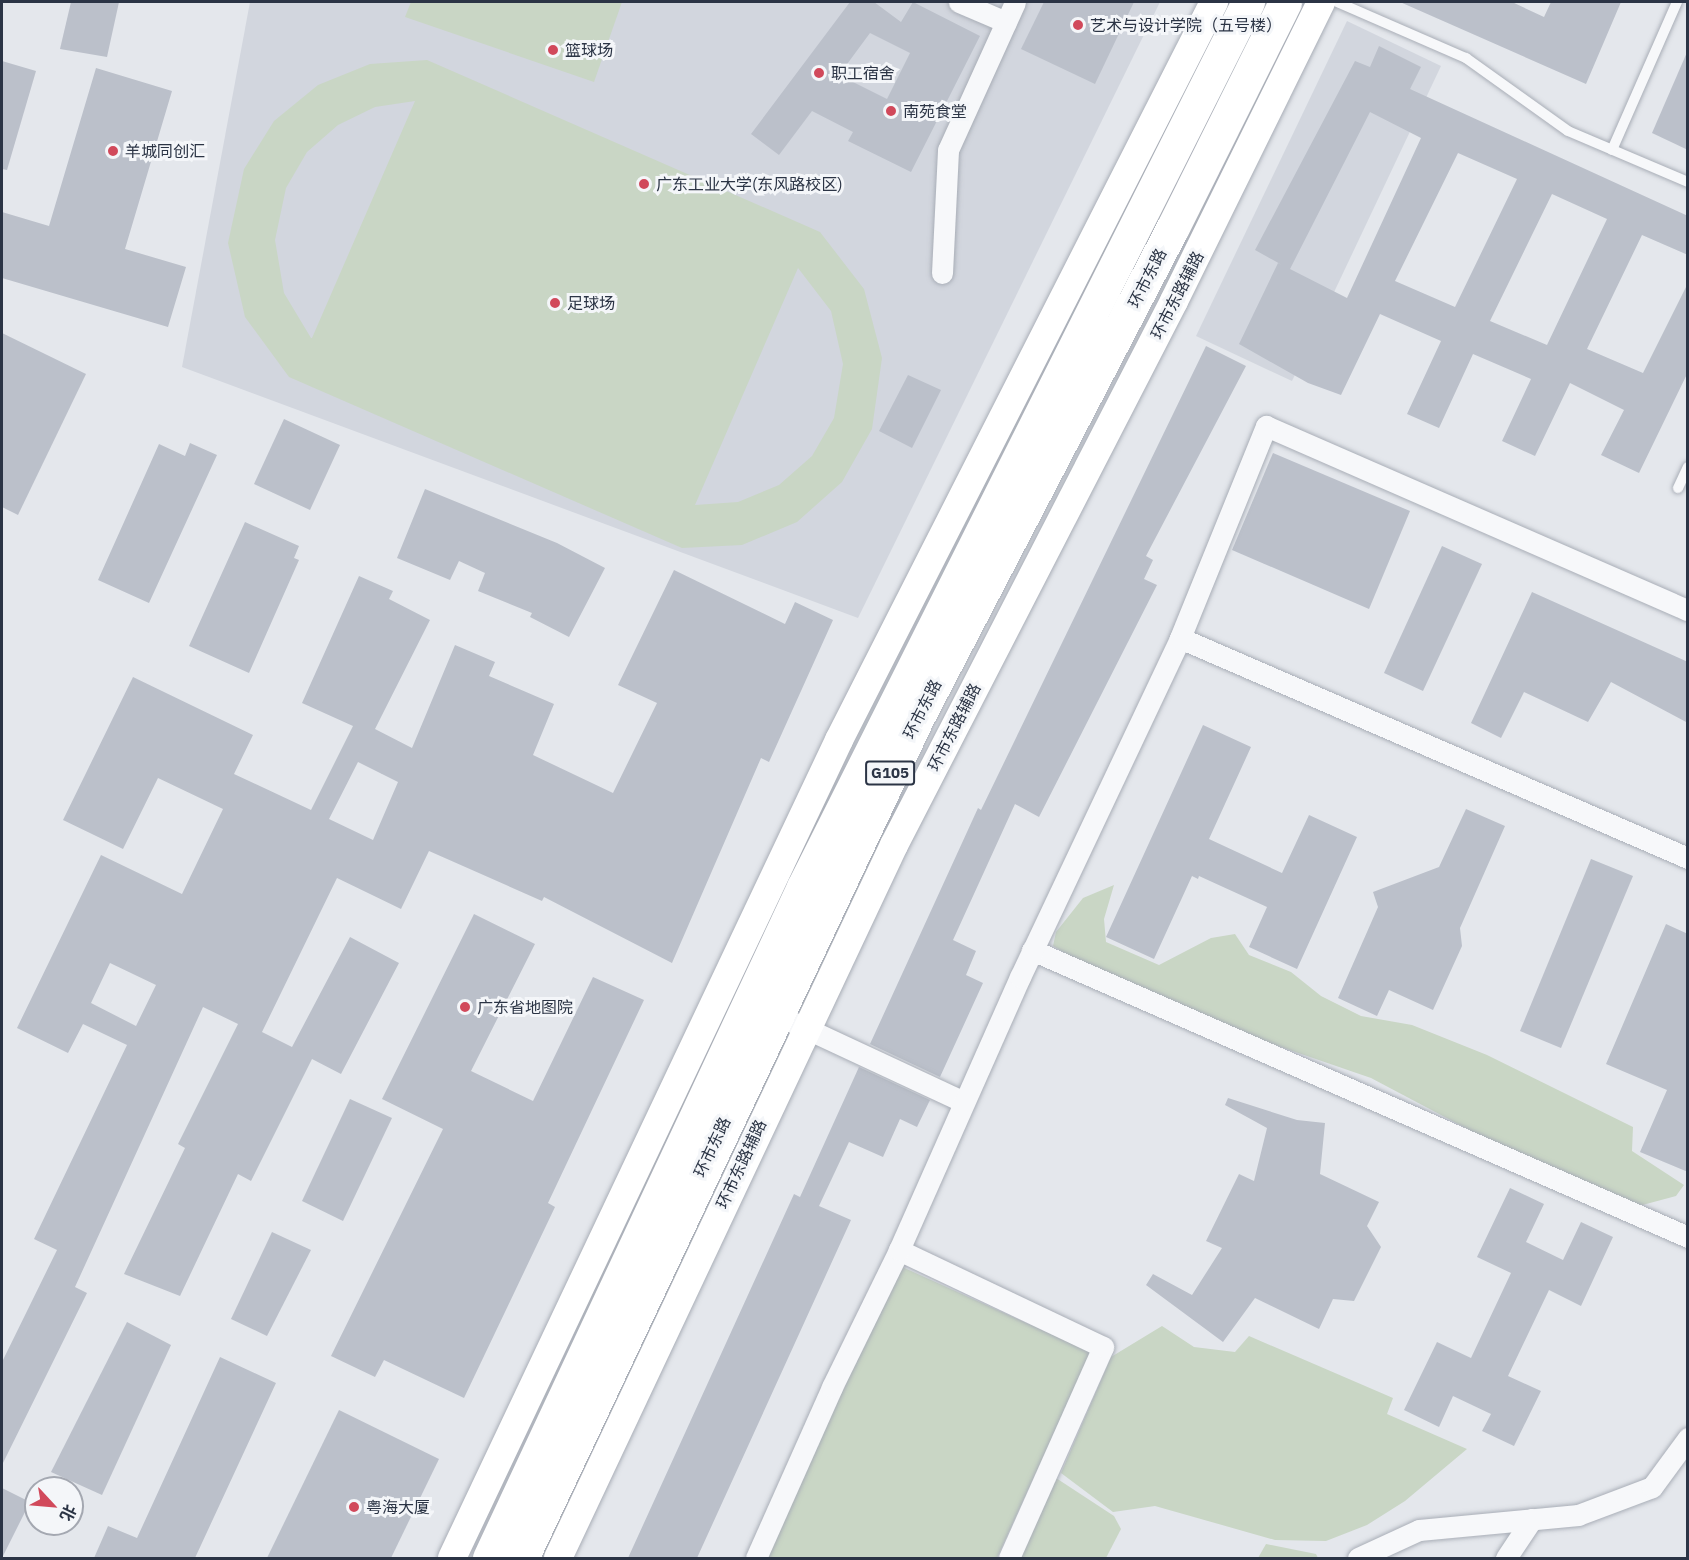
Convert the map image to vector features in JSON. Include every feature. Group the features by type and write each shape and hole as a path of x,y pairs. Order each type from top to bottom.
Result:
{"highway":[{"name":"环市东路","path":"489,1558 803,886 1248,2"},
{"name":"环市东路","path":"522,1558 775,1014 918,717 1138,295 1285,2"}],"main road":[{"path":"452,1558 839,740 1214,2"},
{"name":"环市东路辅路","path":"558,1558 805,1028 912,809 1219,212 1321,2"}],"street":[{"path":"959,2 1006,22"},
{"path":"942,273 948,150 1015,2"},
{"path":"756,1558 831,1387 899,1250 1032,950 1180,638 1266,426 1687,610"},
{"path":"1180,638 1688,858"},
{"path":"1032,950 1688,1237"},
{"path":"775,1014 964,1102"},
{"path":"899,1250 1104,1347 1009,1558"},
{"path":"1358,1558 1419,1530 1578,1515 1652,1487 1688,1438"},
{"path":"1506,1558 1532,1519"}],"lane":[{"path":"1337,2 1466,58 1568,131 1688,182"},
{"path":"1612,150 1677,2"},
{"path":"1678,488 1688,467"}],"shaded area":[{"name":"广东工业大学(东风路校区)","path":"250,2 1160,2 858,618 182,367"},
{"path":"1347,21 1441,66 1292,381 1196,336"}],"green space":[{"name":"篮球场","path":"411,2 622,2 594,82 405,17"},
{"name":"足球场","path":"427,60 820,232 864,289 882,358 872,429 842,482 797,522 742,545 682,548 289,377 245,317 228,243 244,169 274,121 318,85 370,64","holes":["415,101 312,338 311,338 284,293 275,240 286,188 307,152 338,125 375,107","798,268 831,311 843,364 834,418 812,456 779,485 738,502 695,505"]},
{"path":"1114,885 1104,919 1106,942 1159,965 1211,938 1235,934 1249,955 1291,972 1321,996 1361,1016 1412,1025 1487,1055 1633,1127 1632,1151 1684,1185 1676,1196 1635,1207 1547,1171 1371,1078 1223,1027 1099,973 1053,946 1056,932 1083,898"},
{"path":"900,1266 1091,1352 997,1558 766,1558"},
{"path":"1162,1326 1194,1347 1235,1352 1249,1336 1393,1398 1387,1414 1467,1449 1405,1501 1367,1525 1326,1541 1275,1540 1155,1506 1113,1512 1061,1473 1111,1357"},
{"path":"1056,1478 1114,1516 1121,1529 1106,1558 1019,1558"},
{"path":"1266,1544 1316,1554 1318,1558 1258,1558"}],"building":[{"path":"71,2 119,2 107,57 60,49"},
{"path":"850,2 874,2 901,22 913,2 980,36 911,172 848,141 853,132 812,111 779,155 751,134","holes":["870,33 910,53 887,99 839,75"]},
{"name":"艺术与设计学院（五号楼）","path":"1044,2 1134,2 1095,84 1021,49"},
{"path":"1400,2 1512,2 1544,17 1551,2 1621,2 1586,84"},
{"path":"1379,46 1421,67 1410,89 1688,216 1688,255 1642,235 1587,349 1643,373 1688,283 1688,372 1639,473 1601,455 1624,410 1570,383 1535,456 1502,441 1531,379 1473,354 1439,428 1407,414 1441,341 1380,314 1341,395 1308,383 1239,344 1278,263 1282,265 1255,250 1355,61 1370,67","holes":["1370,112 1421,138 1347,298 1290,269","1458,153 1517,179 1455,307 1395,281","1552,194 1607,219 1547,345 1490,321"]},
{"path":"1688,50 1688,150 1652,133"},
{"path":"2,61 36,71 7,170 2,169"},
{"name":"羊城同创汇","path":"96,68 172,91 125,249 186,267 168,327 2,278 2,212 49,226"},
{"path":"2,333 86,374 18,515 2,507"},
{"path":"1206,346 1246,366 1146,556 1153,560 1144,579 1157,585 1039,817 1015,804 953,940 976,951 966,975 983,983 940,1077 870,1044 978,808 981,810"},
{"path":"908,375 941,390 912,448 879,431"},
{"path":"284,419 340,445 310,510 254,484"},
{"path":"190,443 217,455 149,603 98,580 159,444 185,456"},
{"path":"1273,453 1410,511 1369,609 1232,550"},
{"path":"425,489 557,543 605,568 569,637 530,617 532,613 478,591 485,573 459,561 450,580 397,558"},
{"path":"245,522 299,546 294,558 299,560 249,673 189,646"},
{"path":"1442,546 1482,564 1423,691 1384,673"},
{"path":"674,570 785,624 795,602 833,620 769,762 761,758 672,963 544,897 542,901 429,851 401,909 337,878 262,1032 292,1047 350,937 399,963 341,1074 312,1059 251,1181 238,1174 180,1296 124,1274 185,1148 178,1144 238,1024 203,1007 75,1287 87,1293 2,1465 2,1362 57,1250 34,1239 127,1045 83,1024 68,1053 17,1028 101,855 182,894 223,809 158,778 123,849 63,820 133,677 253,735 234,774 311,810 353,726 302,703 359,576 393,591 389,599 430,620 375,729 412,748 455,645 495,662 489,676 554,704 533,755 613,793 657,703 618,685","holes":["358,762 398,782 373,840 329,819","110,963 156,985 136,1026 91,1003"]},
{"path":"1532,592 1688,662 1688,723 1611,682 1588,722 1524,692 1501,738 1471,723"},
{"path":"1203,725 1251,747 1209,839 1282,873 1309,815 1357,837 1297,969 1249,947 1267,907 1199,876 1198,879 1192,876 1154,959 1106,937"},
{"path":"1466,809 1505,826 1460,928 1462,946 1433,1010 1389,990 1377,1016 1338,998 1378,907 1373,892 1439,867"},
{"path":"1591,859 1633,876 1561,1048 1520,1031"},
{"path":"474,914 535,944 471,1071 533,1101 593,977 644,1000 548,1203 555,1207 464,1398 384,1360 375,1377 331,1356 443,1129 382,1099"},
{"path":"1666,924 1688,934 1688,1172 1640,1152 1667,1090 1606,1064"},
{"path":"859,1067 930,1100 917,1127 900,1119 883,1157 849,1142 819,1206 851,1220 697,1558 628,1558 794,1194 800,1197"},
{"path":"1228,1098 1297,1120 1325,1123 1320,1174 1379,1202 1367,1226 1381,1247 1354,1301 1333,1299 1319,1329 1255,1298 1223,1342 1146,1285 1153,1274 1192,1295 1222,1248 1206,1241 1239,1174 1254,1181 1267,1128 1225,1105"},
{"path":"350,1099 392,1118 343,1221 302,1201"},
{"path":"1510,1188 1544,1204 1526,1242 1563,1260 1581,1222 1613,1237 1581,1306 1549,1290 1508,1376 1541,1391 1514,1446 1482,1431 1491,1414 1453,1396 1439,1427 1404,1410 1437,1342 1471,1358 1511,1273 1477,1257"},
{"path":"272,1232 311,1250 267,1336 231,1319"},
{"path":"127,1322 171,1345 102,1495 84,1487 84,1476 60,1476 51,1472"},
{"path":"220,1357 276,1383 195,1558 94,1558 108,1526 137,1538"},
{"name":"粤海大厦","path":"339,1410 439,1459 391,1558 267,1558"},
{"path":"2,1488 24,1499 24,1514 2,1558"}],"place":[{"name":"艺术与设计学院（五号楼）","path":"1078,25"},
{"name":"篮球场","path":"553,50"},
{"name":"职工宿舍","path":"819,73"},
{"name":"南苑食堂","path":"891,111"},
{"name":"羊城同创汇","path":"113,151"},
{"name":"广东工业大学(东风路校区)","path":"644,184"},
{"name":"足球场","path":"555,303"},
{"name":"广东省地图院","path":"465,1007"},
{"name":"粤海大厦","path":"354,1507"}]}
